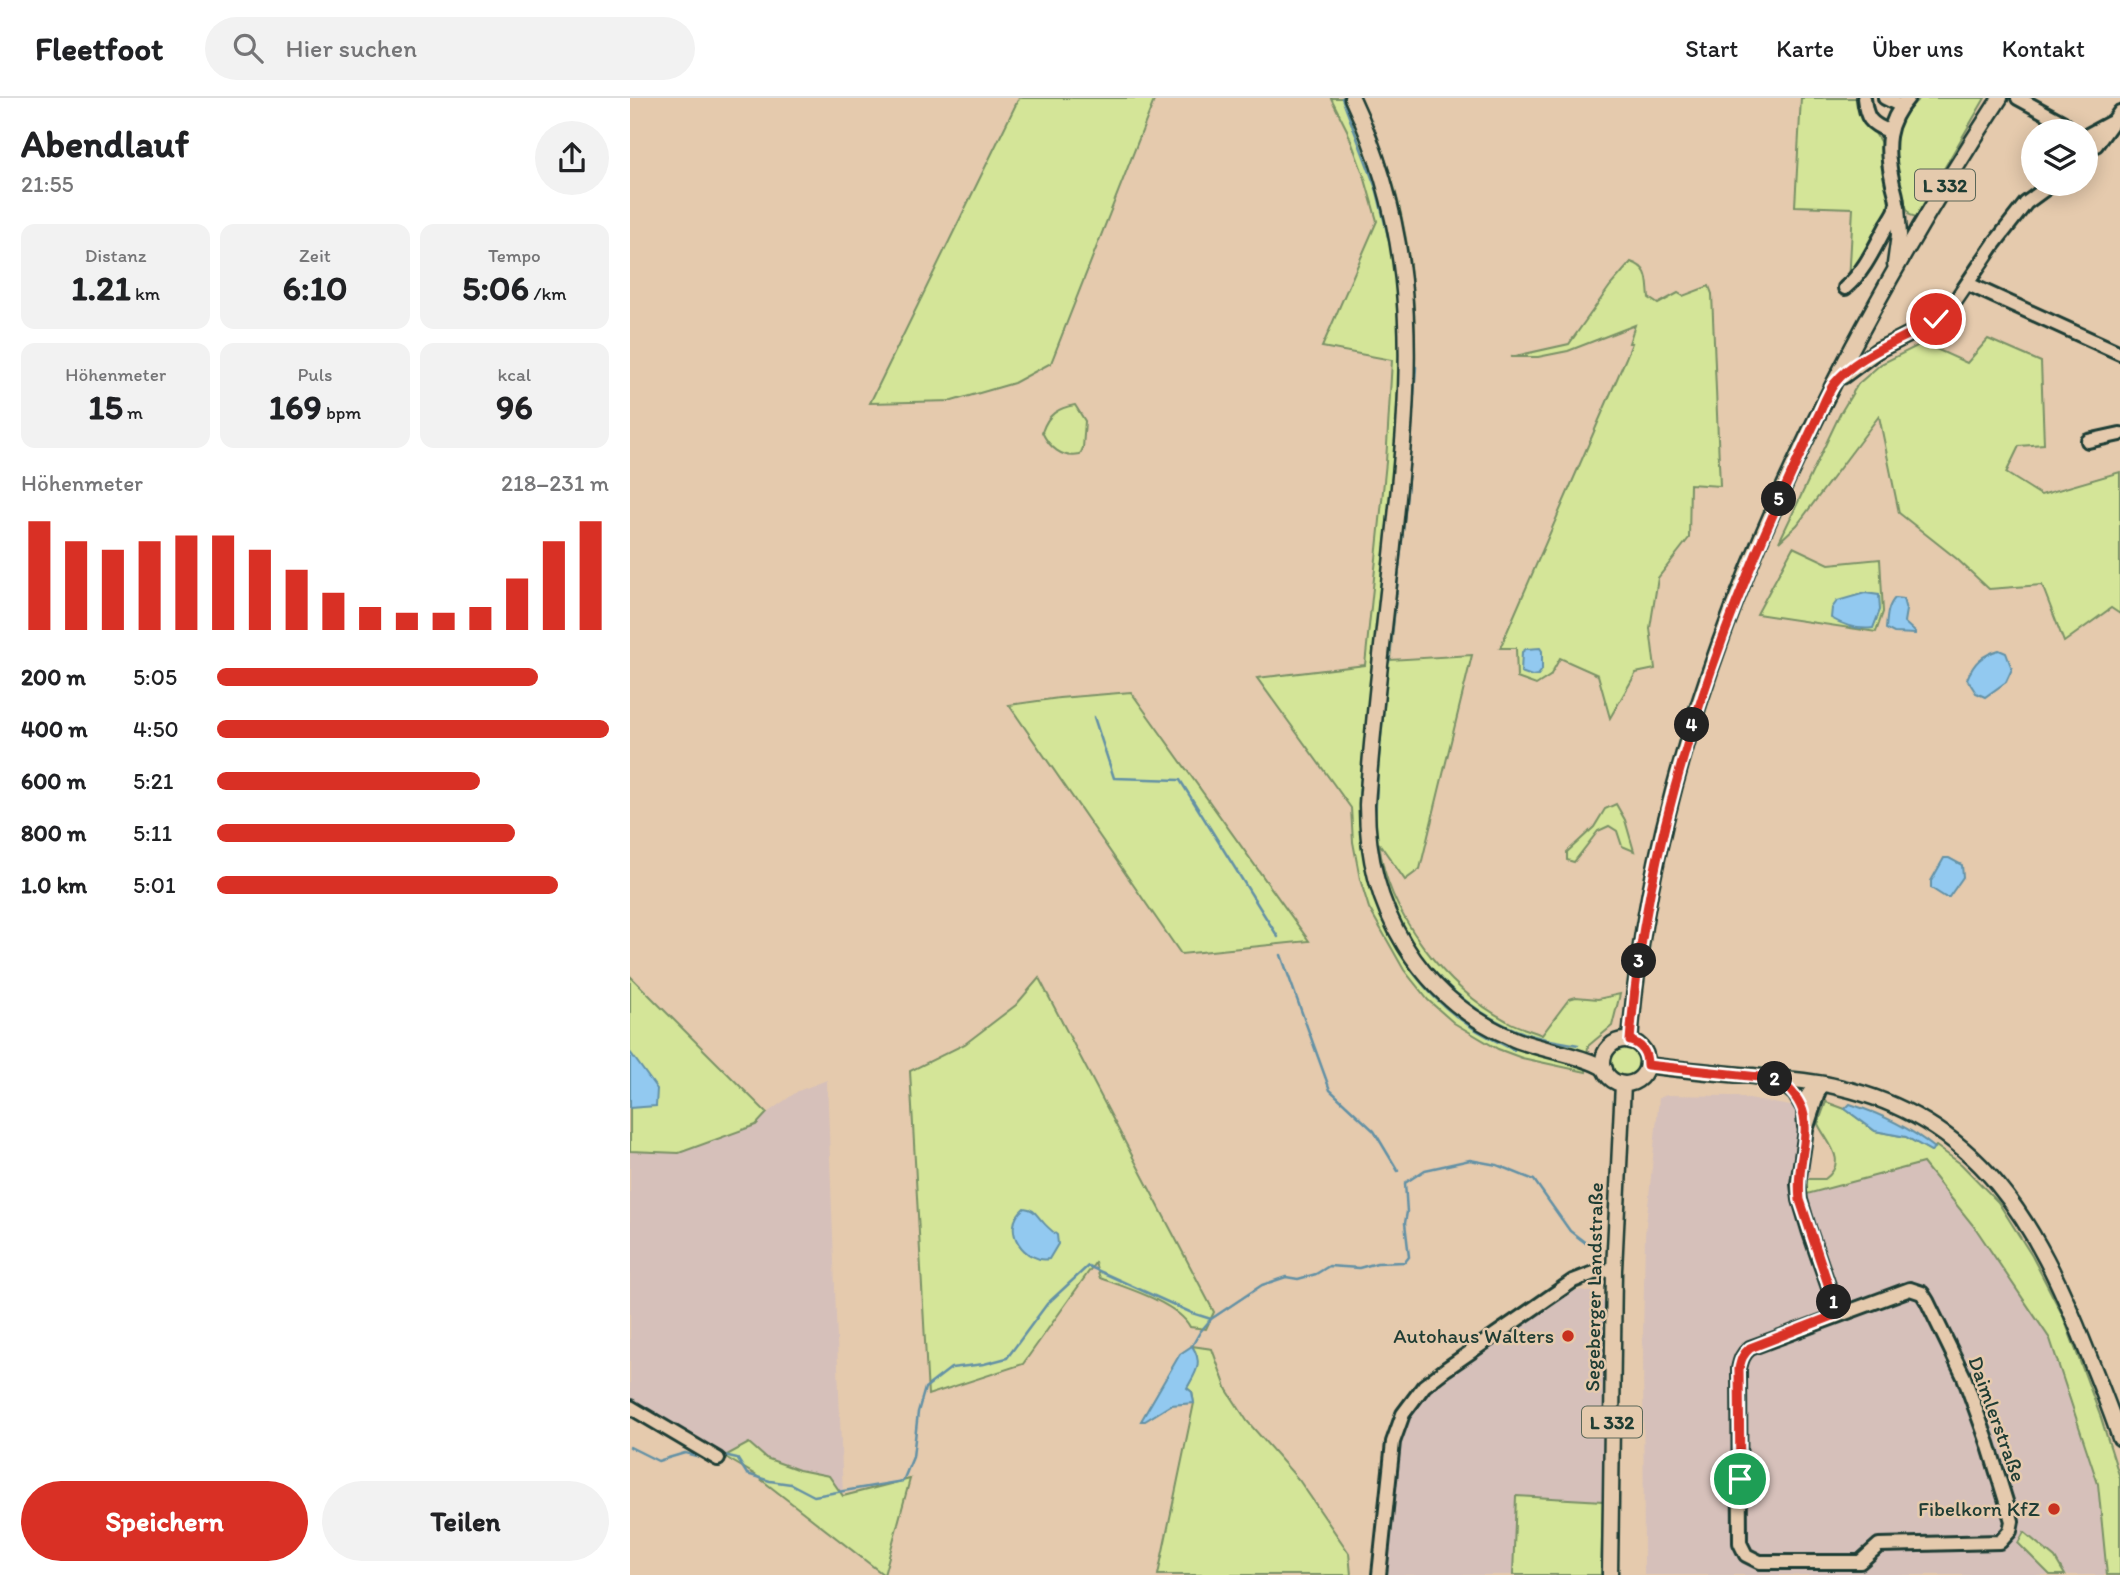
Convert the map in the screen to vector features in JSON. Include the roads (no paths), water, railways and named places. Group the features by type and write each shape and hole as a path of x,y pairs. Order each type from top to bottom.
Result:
{"main road":[{"path":"1352,98 1373,148 1391,208 1405,289 1408,340 1404,449 1367,797 1368,842 1374,873 1385,910 1406,948 1429,978 1478,1020 1529,1045 1596,1064 1605,1069 1612,1079 1623,1084 1631,1084 1640,1079 1647,1065 1644,1050 1630,1041 1617,1042 1607,1050 1595,1054 1562,1054"},
{"name":"L 332","path":"1630,1041 1633,1003 1648,908 1662,839 1687,742 1743,584 1802,448 1834,384 1893,274 2000,98"},
{"path":"1893,274 1899,235 1897,206"},
{"path":"1834,384 1878,350 1922,328"},
{"path":"1605,1069 1604,1058 1607,1050"},
{"path":"1647,1065 1821,1084 1857,1092 1884,1101 1928,1123 1970,1154 2009,1196 2059,1283 2120,1438"},
{"name":"Segeberger Landstraße","path":"1610,1575 1614,1270 1623,1084"}],"street":[{"path":"1864,98 1865,112 1870,121 1889,131"},
{"path":"1845,288 1854,281 1868,259 1897,206 1890,170 1889,131 1893,118 1905,102 1885,98"},
{"path":"2020,99 2058,119"},
{"path":"2098,142 2120,112"},
{"path":"2098,130 2110,123"},
{"path":"1922,328 1946,311 2025,203 2035,196"},
{"path":"1968,284 2120,353"},
{"path":"2088,441 2120,434"},
{"path":"1777,1079 1795,1094 1804,1109"},
{"path":"1806,1130 1804,1109 1807,1093 1821,1084"},
{"path":"1821,1084 1806,1130 1798,1184 1800,1200 1838,1314"},
{"path":"1379,1575 1393,1443 1404,1415 1424,1386 1573,1282 1599,1271 1614,1270"},
{"name":"Daimlerstraße","path":"1910,1289 1922,1293 1964,1377 1989,1443 2012,1521 2010,1531 2000,1542 1879,1545 1860,1562 1760,1569 1746,1555 1740,1543 1741,1359 1750,1348 1838,1314 1910,1289"},
{"path":"630,1407 718,1460"}],"water":[{"path":"1865,593 1879,595 1880,610 1873,628 1851,626 1831,618 1832,608 1837,601"},
{"path":"1895,598 1903,599 1906,610 1904,622 1915,634 1894,633 1886,629 1889,609"},
{"path":"1540,648 1542,670 1538,675 1532,676 1521,672 1522,652"},
{"path":"1999,650 2006,653 2012,669 2006,682 1985,697 1976,693 1967,679 1979,660"},
{"path":"1944,858 1962,865 1963,877 1949,897 1931,888 1931,881"},
{"path":"630,1052 657,1089 656,1106 630,1108"},
{"path":"1850,1104 1894,1122 1935,1148 1931,1151 1906,1137 1875,1131 1845,1109"},
{"path":"1024,1208 1033,1211 1057,1235 1058,1244 1049,1259 1032,1256 1018,1244 1014,1226"},
{"path":"1192,1346 1198,1363 1187,1388 1192,1392 1194,1403 1171,1405 1141,1421 1180,1354"}],"waterway":[{"path":"1342,98 1377,191 1394,261"},
{"path":"1389,662 1407,493 1416,367"},
{"path":"1374,649 1397,433"},
{"path":"1372,672 1373,661"},
{"path":"1375,821 1387,674"},
{"path":"1360,819 1359,798 1368,708"},
{"path":"1094,717 1114,778 1180,780 1278,937"},
{"path":"1360,831 1364,859 1380,914 1407,964 1444,1006 1472,1028 1514,1050"},
{"path":"1281,955 1330,1090 1374,1131 1398,1171"},
{"path":"1421,956 1456,993 1484,1014 1536,1037 1578,1045"},
{"path":"1192,1346 1211,1319 1262,1285 1286,1277 1298,1279 1316,1274 1329,1266 1359,1268 1377,1263 1405,1262 1409,1257 1405,1223 1405,1183 1425,1170 1470,1160 1497,1165 1534,1180 1570,1231 1587,1244"},
{"path":"724,1455 737,1458 747,1474 791,1484 814,1496 903,1481 913,1457 918,1412 925,1388 951,1368 1007,1358 1047,1304 1088,1266 1211,1319"},
{"path":"630,1447 658,1461 685,1453 704,1458"}],"place":[{"name":"Autohaus Walters","path":"1568,1336"},
{"name":"Fibelkorn KfZ","path":"2054,1509"}]}
